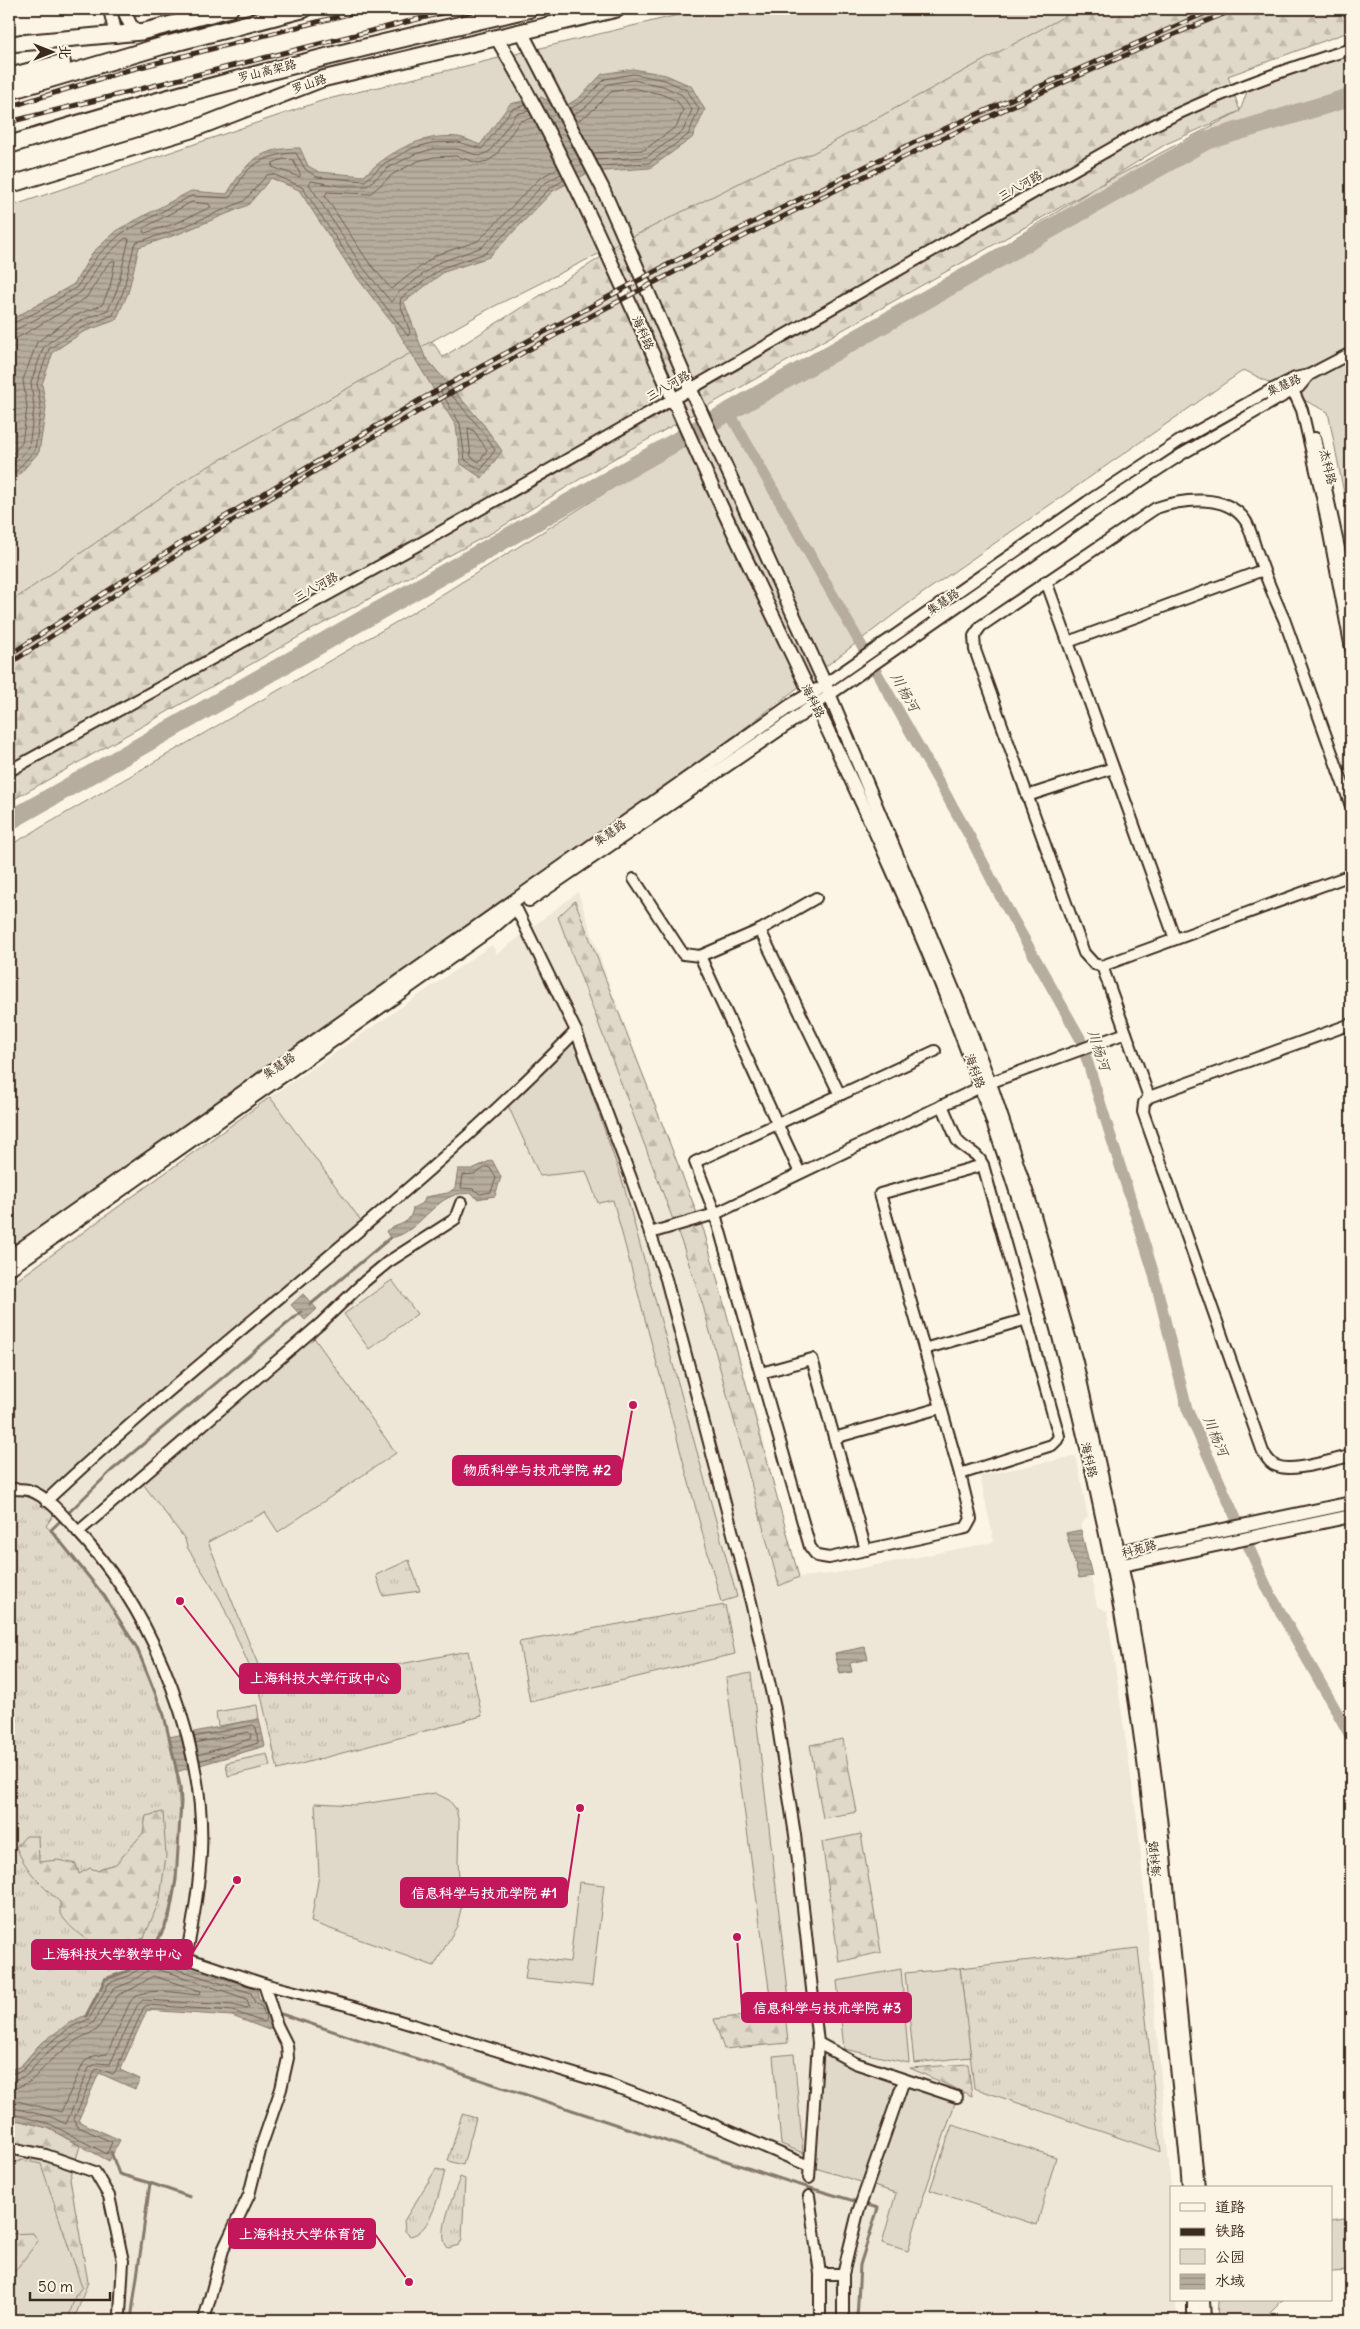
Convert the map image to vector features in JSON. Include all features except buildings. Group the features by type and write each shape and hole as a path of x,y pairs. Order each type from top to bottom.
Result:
{"highway":[{"path":"9,91 72,71 304,9"},
{"name":"罗山高架路","path":"9,145 87,120 262,72 528,9"},
{"path":"9,77 106,53 251,22"},
{"path":"9,154 262,72"}],"main road":[{"path":"9,44 116,36 141,32 230,9"},
{"name":"罗山路","path":"9,185 191,130 322,78 617,9"}],"street":[{"path":"110,9 116,36"},
{"path":"122,9 131,26 141,32"},
{"name":"海科路","path":"521,31 602,187 691,391 827,689 938,950 1056,1288 1088,1409 1146,1702 1160,1817 1198,2186"},
{"name":"海科路","path":"496,37 524,84 617,274 702,465 902,891 985,1085"},
{"name":"三八河路","path":"9,771 422,542 517,486 691,391 1178,112 1214,96 1351,49"},
{"name":"集慧路","path":"827,689 859,674 1093,512 1182,454 1309,375 1351,353"},
{"name":"集慧路","path":"9,1269 484,934 516,908 555,884 812,700 827,689 852,665 1087,502 1181,440 1294,384"},
{"name":"杰科路","path":"1294,384 1307,406 1327,486 1351,603"},
{"name":"杰科路","path":"1294,384 1302,410 1322,497 1351,649"},
{"path":"1351,806 1284,620 1243,518 1218,504 1192,500 1167,504 1146,513 982,626 974,636 975,650 1084,953 1094,964 1102,966 1351,875"},
{"path":"1068,642 1264,570"},
{"path":"1046,581 1175,939"},
{"name":"集慧路","path":"9,1257 790,706 812,700"},
{"path":"1027,796 1113,768"},
{"path":"634,879 683,954 700,956 760,930 816,898"},
{"path":"516,908 576,1031 666,1279 751,1602 775,1708 795,1835 818,2043 809,2178"},
{"path":"760,930 840,1095"},
{"path":"700,956 800,1173"},
{"path":"1102,966 1149,1097"},
{"path":"1351,1024 1149,1097 1144,1103 1144,1120 1268,1461 1282,1468 1351,1456"},
{"path":"46,1501 108,1443 279,1300 462,1141 506,1101 576,1031"},
{"path":"650,1234 715,1214 985,1085 1126,1032"},
{"path":"935,1051 695,1162 715,1214 813,1553 823,1558 966,1528 971,1520 960,1474 880,1194 983,1165"},
{"path":"942,1105 957,1140 977,1154 983,1165 1058,1431 1057,1440 1052,1446 960,1474"},
{"path":"78,1532 320,1324 365,1281 388,1262 455,1219 461,1203"},
{"path":"924,1349 1027,1319"},
{"path":"761,1373 812,1359 866,1550"},
{"path":"834,1438 940,1408"},
{"path":"9,1488 27,1490 37,1494 59,1512 104,1561 157,1650 179,1707 198,1788 201,1852 196,1909 186,1958 264,1984 350,2006 611,2085 693,2116 809,2166"},
{"name":"科苑路","path":"1117,1559 1222,1531 1351,1503"},
{"name":"科苑路","path":"1117,1559 1228,1542 1351,1516"},
{"name":"海科路","path":"1117,1559 1151,1818 1189,2186"},
{"path":"204,2320 223,2250 248,2195 261,2147 281,2089 288,2058 286,2045 276,2025 264,1984"},
{"path":"818,2043 855,2063 957,2098"},
{"path":"843,2320 843,2274 858,2212 904,2080"},
{"path":"9,2148 46,2155 95,2172 109,2196 123,2260 120,2314"},
{"path":"809,2196 820,2274 820,2320"},
{"path":"820,2274 843,2274"},
{"path":"1194,2302 1194,2320"},
{"path":"1203,2302 1204,2320"}],"shaded area":[{"path":"578,892 607,978 704,1231 767,1453 789,1549 799,1577 830,1574 994,1542 980,1476 1076,1456 1088,1517 1081,1524 1081,1530 1097,1606 1107,1611 1138,1825 1171,2186 1170,2302 1176,2302 1177,2316 1163,2320 9,2320 9,1283 270,1097 492,945 497,954"}],"green space":[{"path":"703,9 1078,9 813,153 767,169 489,309 193,475 9,603 9,207 324,100"},
{"path":"944,9 1351,9 1351,31 1228,76 1240,111 1166,144 1100,185 608,462 495,531 311,630 9,802 9,538 396,290 443,357 636,235 610,176"},
{"path":"1351,50 1351,529 1328,412 1244,370 913,600 562,867 9,1260 9,846 412,613 1100,185 1240,111 1250,83"},
{"path":"575,901 704,1231 799,1577 779,1586 703,1306 683,1246 558,917"},
{"path":"574,1042 623,1183 737,1597 721,1602 613,1200 598,1203 586,1171 540,1176 506,1101"},
{"path":"270,1097 365,1226 46,1501 9,1487 9,1286"},
{"path":"392,1280 417,1314 369,1349 344,1314"},
{"path":"310,1332 396,1453 278,1532 265,1512 208,1542 268,1689 260,1691 221,1601 187,1547 185,1539 140,1480"},
{"path":"9,1489 31,1491 57,1510 46,1526 83,1569 108,1603 130,1639 148,1676 163,1714 173,1754 179,1795 179,1837 175,1879 170,1905 163,1927 149,1957 128,1970 105,1979 86,2015 39,2045 21,2066 9,2071"},
{"path":"409,1560 420,1591 383,1596 376,1575"},
{"path":"725,1605 735,1654 530,1702 519,1642"},
{"path":"468,1651 482,1716 278,1770 260,1691"},
{"path":"751,1673 789,1999 771,2003 726,1678"},
{"path":"257,1705 259,1719 218,1726 216,1712"},
{"path":"843,1739 857,1812 823,1818 810,1745"},
{"path":"267,1754 270,1766 228,1776 226,1763"},
{"path":"435,1793 449,1800 456,1809 459,1823 458,1862 461,1909 457,1926 434,1966 311,1922 319,1875 315,1803 356,1805"},
{"path":"163,1812 166,1856 160,1899 144,1938 118,1945 107,1946 98,1944 79,1934 60,1914 60,1902 35,1877 24,1863 16,1847 26,1836 38,1836 39,1862 58,1860 76,1864 79,1874 90,1868 99,1871 101,1868 116,1864 143,1833 146,1816"},
{"path":"861,1834 881,1952 839,1962 822,1842"},
{"path":"579,1882 604,1885 592,1986 525,1979 528,1957 570,1962"},
{"path":"1138,1948 1161,2152 974,2088 960,1968"},
{"path":"960,1968 971,2057 914,2063 905,1973"},
{"path":"901,1969 909,2063 844,2049 837,1981"},
{"path":"785,2011 788,2043 724,2049 714,2019"},
{"path":"818,2043 855,2063 957,2097 922,2201 908,2251 882,2243 896,2193 809,2166"},
{"path":"794,2054 803,2153 781,2144 773,2056"},
{"path":"968,2064 972,2096 910,2068"},
{"path":"462,2114 476,2118 463,2165 448,2161"},
{"path":"9,2118 48,2128 80,2146 70,2179 88,2282 74,2320 9,2320"},
{"path":"952,2125 1056,2157 1037,2225 930,2190"},
{"path":"22,2160 41,2164 82,2287 75,2296 68,2320 9,2320 9,2279 38,2241 33,2233 9,2234 9,2166"},
{"path":"436,2169 445,2171 438,2199 424,2227 418,2233 410,2236 405,2231 404,2221"},
{"path":"460,2177 465,2179 462,2239 459,2245 448,2248 444,2234 445,2224"},
{"path":"1351,2218 1351,2271 1332,2272 1332,2221"},
{"path":"1218,2302 1281,2302 1265,2318 1256,2320 1217,2320"}],"water":[{"path":"633,69 666,75 691,86 705,110 692,138 650,168 590,172 553,191 489,257 444,272 404,302 425,357 483,424 502,451 482,478 461,464 456,426 396,328 352,271 299,190 271,178 248,205 178,234 139,247 128,293 116,320 83,332 53,352 42,384 46,408 39,452 9,486 9,321 74,284 93,252 119,229 191,191 227,194 248,165 264,154 300,148 308,166 319,172 364,176 395,152 419,141 432,138 458,137 480,145 510,104 541,97 562,108 579,98 602,74"},
{"path":"492,1160 501,1177 495,1196 477,1199 472,1193 454,1195 436,1206 407,1231 390,1238 386,1231 406,1221 413,1208 424,1202 425,1197 448,1193 455,1188 458,1169 472,1169"},
{"path":"303,1294 317,1309 305,1320 291,1305"},
{"path":"1081,1530 1092,1576 1079,1578 1066,1533"},
{"path":"865,1647 868,1659 850,1663 852,1672 840,1674 835,1653"},
{"path":"259,1719 265,1746 176,1772 169,1737"},
{"path":"150,1956 257,1989 259,2000 266,2002 273,2023 269,2030 232,2016 147,2010 120,2070 140,2079 135,2089 99,2073 78,2121 120,2140 109,2161 48,2128 9,2118 9,2071 21,2066 39,2045 69,2023 86,2015 105,1979 125,1972"}],"waterway":[{"path":"9,821 1205,141 1351,97"},
{"name":"川杨河","path":"729,412 970,837 998,892 1080,1038 1153,1271 1187,1409 1268,1590 1351,1737"},
{"path":"310,1305 390,1238"},
{"path":"101,1988 105,1979 125,1972 150,1956 169,1918 176,1880 181,1802 180,1786 164,1715 137,1648 105,1597 51,1530 111,1471 301,1312"},
{"path":"86,2016 98,1993"},
{"path":"275,2012 790,2182 878,2208 860,2265 857,2320"},
{"path":"111,2152 119,2174 150,2183 131,2320"},
{"path":"150,2183 190,2197"}],"railway":[{"path":"9,107 125,71 368,9"},
{"path":"9,122 458,9"},
{"path":"9,655 181,543 420,400 665,266 915,142 1214,9"},
{"path":"9,664 163,564 333,460 484,374 636,292 790,213 1011,106 1123,56 1236,9"}],"place":[{"name":"物质科学与技术学院 #2","path":"633,1405"},
{"name":"上海科技大学行政中心","path":"180,1601"},
{"name":"信息科学与技术学院 #1","path":"580,1808"},
{"name":"上海科技大学教学中心","path":"237,1880"},
{"name":"信息科学与技术学院 #3","path":"737,1937"},
{"name":"上海科技大学体育馆","path":"409,2282"}]}
